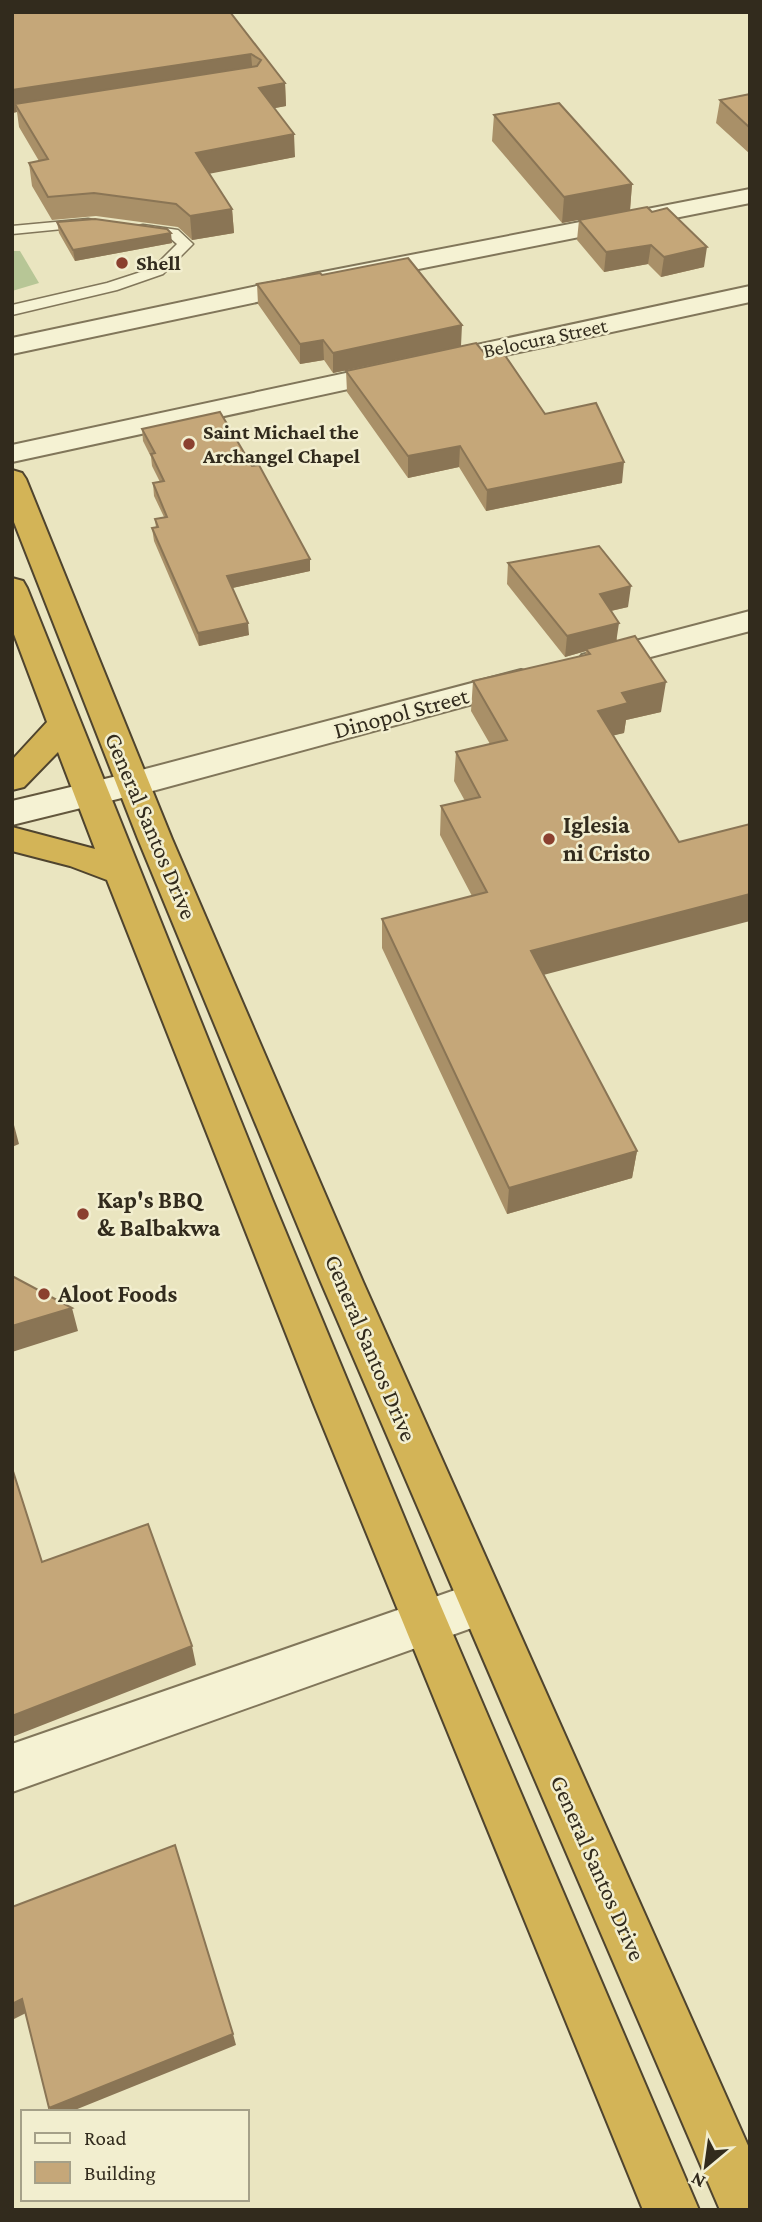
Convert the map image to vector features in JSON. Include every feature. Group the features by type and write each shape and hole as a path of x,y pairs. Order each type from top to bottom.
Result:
{"highway":[{"name":"General Santos Drive","path":"12,479 134,784 342,1282 481,1603 748,2203"},
{"name":"General Santos Drive","path":"12,588 90,796 423,1624 671,2210"},
{"path":"12,779 38,755 64,723"},
{"path":"12,839 78,856 122,872"}],"street":[{"path":"12,346 318,281 750,197"},
{"name":"Belocura Street","path":"12,454 750,294"},
{"name":"Dinopol Street","path":"12,814 90,796 750,621"},
{"path":"12,1768 481,1603"}],"lane":[{"path":"12,230 96,223 173,233 186,244 158,271 112,287 12,310"}],"green space":[{"path":"12,251 20,251 39,283 12,291"}],"building":[{"path":"12,12 230,12 285,83 259,88 294,134 196,153 232,209 190,216 176,204 94,193 48,197 29,163 48,159 15,104 257,66 261,60 251,54 12,90"},
{"path":"750,94 750,128 720,100"},
{"path":"559,103 632,184 564,197 494,115"},
{"path":"647,207 652,212 667,208 707,247 664,257 651,245 606,252 579,220"},
{"path":"95,219 167,229 171,233 73,250 57,222"},
{"path":"408,258 462,325 333,353 323,340 300,344 257,284 320,273 322,275"},
{"path":"476,343 485,354 502,351 545,414 596,403 624,462 487,490 460,446 408,456 346,371"},
{"path":"220,412 252,466 259,465 310,559 227,576 248,623 198,633 152,528 158,527 155,519 167,517 153,483 164,481 151,454 155,453 142,429"},
{"path":"599,546 631,586 600,594 619,623 567,636 508,563"},
{"path":"635,636 666,682 622,693 628,703 598,711 679,842 750,824 750,894 531,951 637,1151 509,1188 382,919 487,892 441,806 480,797 456,752 507,740 473,681 590,654 586,649"},
{"path":"12,1276 72,1308 12,1326"},
{"path":"12,1468 42,1562 148,1524 192,1646 12,1716"},
{"path":"175,1845 233,2034 49,2108 22,1999 12,2004 12,1907"}],"place":[{"name":"Shell","path":"122,263"},
{"name":"Saint Michael the Archangel Chapel","path":"189,444"},
{"name":"Iglesia ni Cristo","path":"549,839"},
{"name":"Kap's BBQ & Balbakwa","path":"83,1214"},
{"name":"Aloot Foods","path":"44,1294"}]}
